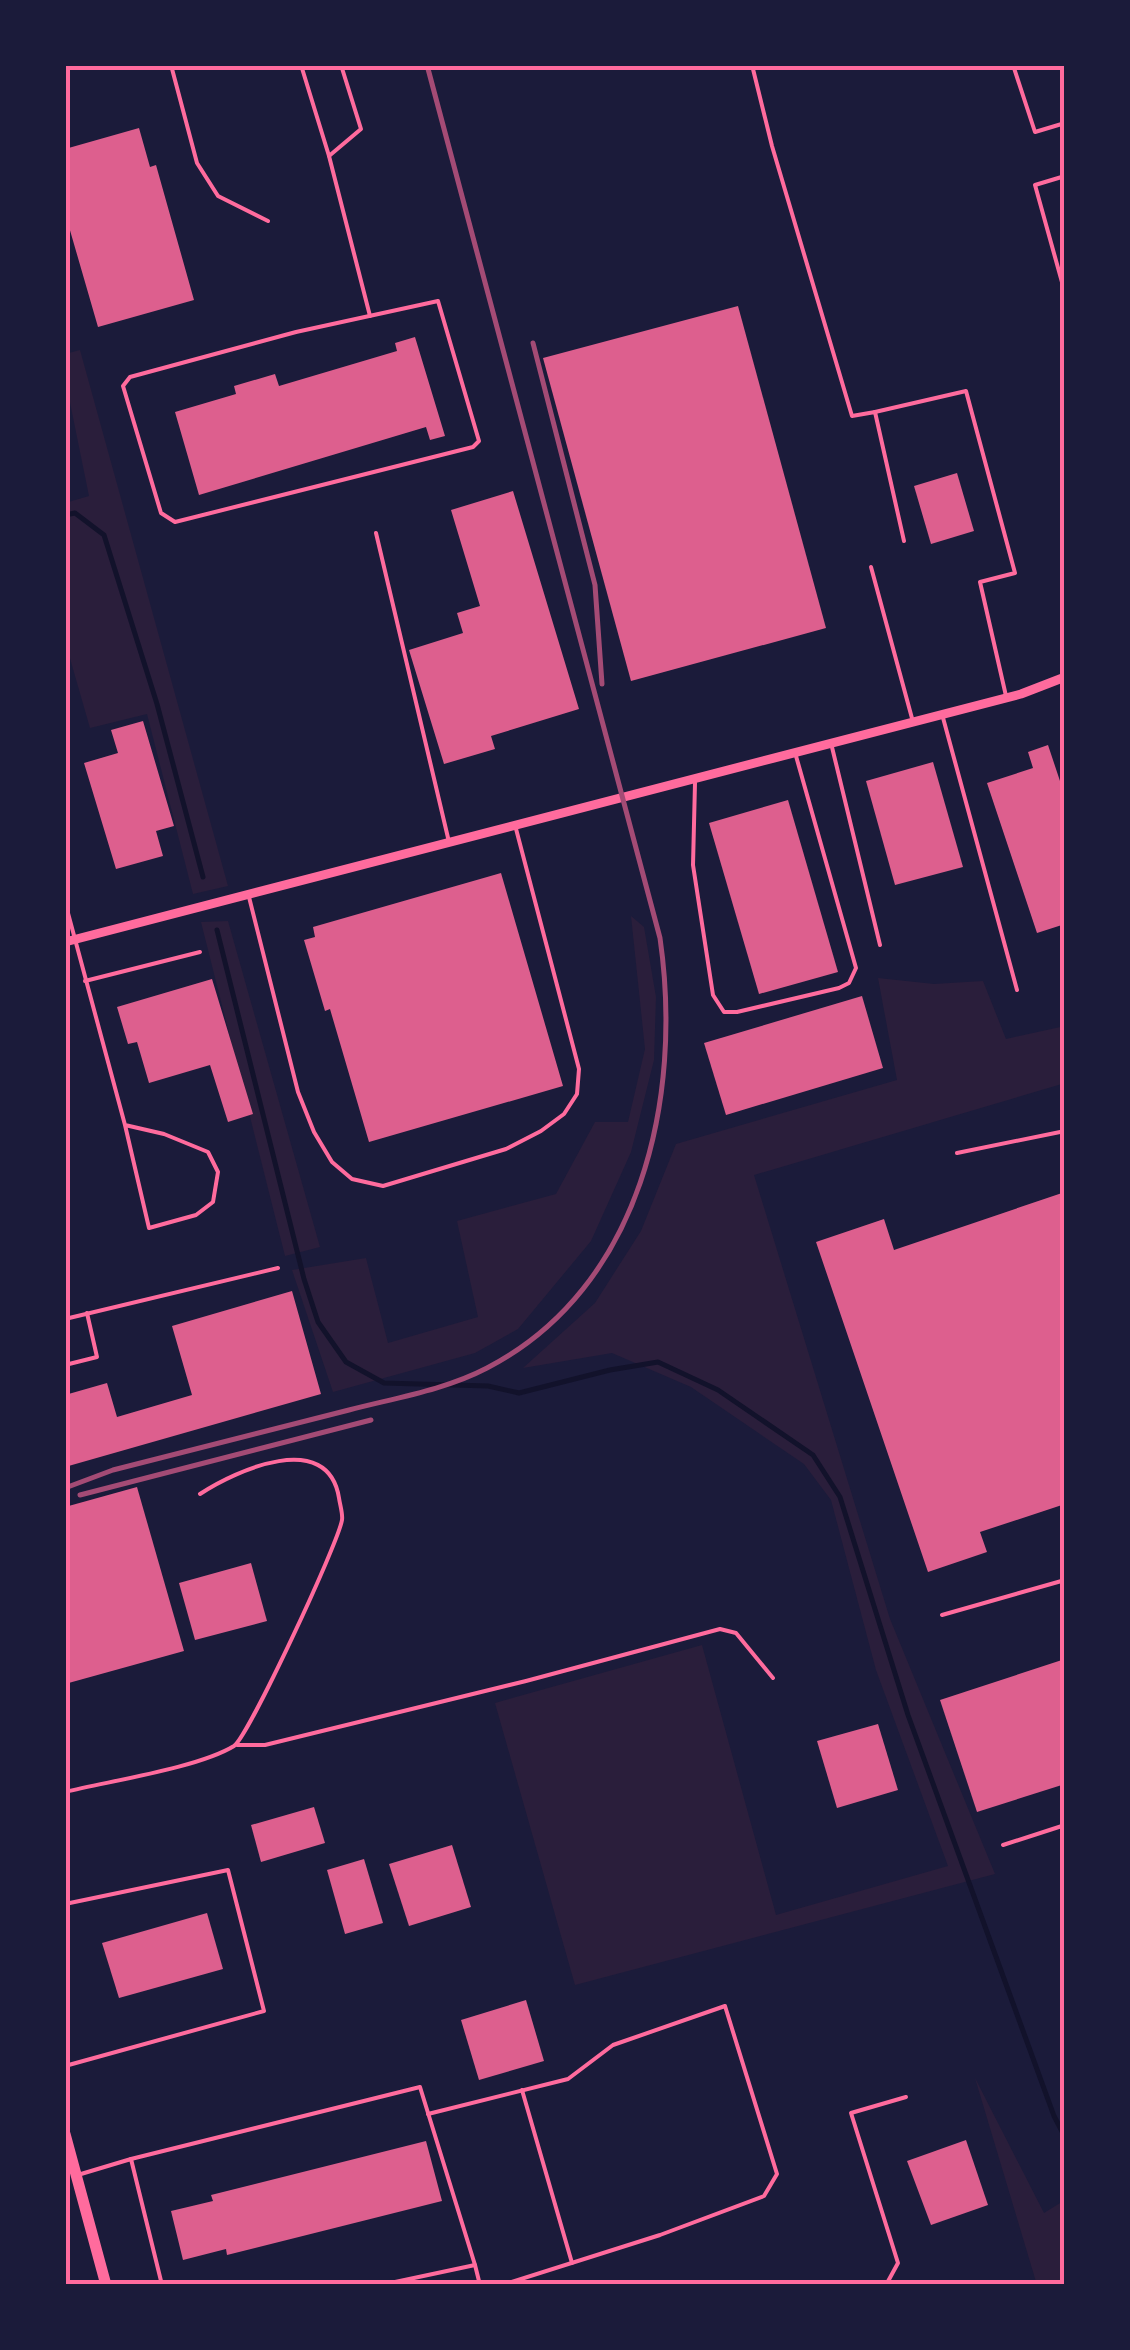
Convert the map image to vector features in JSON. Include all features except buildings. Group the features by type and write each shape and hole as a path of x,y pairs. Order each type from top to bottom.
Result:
{"main road":[{"path":"65,2134 106,2285"}],"street":[{"path":"69,941 1006,698 1065,677"}],"lane":[{"path":"172,65 197,164 218,196 268,220"},
{"path":"301,65 370,316"},
{"path":"329,156 361,129 341,65"},
{"path":"752,65 852,416 966,391 1015,573 980,582 1006,698"},
{"path":"1014,65 1034,132 1065,123"},
{"path":"1065,176 1035,185 1065,293"},
{"path":"438,301 479,442 473,447 175,522 161,513 124,386 130,377 370,316 438,301"},
{"path":"875,412 904,541"},
{"path":"376,533 449,842"},
{"path":"870,567 913,722"},
{"path":"942,714 1016,990"},
{"path":"831,743 880,945"},
{"path":"695,778 692,865 713,995 724,1012 840,988 849,983 856,968 795,752"},
{"path":"248,894 298,1092 314,1132 332,1162 352,1179 382,1186 506,1149 564,1114 577,1094 579,1069 516,825"},
{"path":"65,902 69,941 85,981 149,1228 196,1215 214,1202 218,1172 208,1152 164,1134 125,1125"},
{"path":"85,981 200,952"},
{"path":"957,1153 1065,1132"},
{"path":"65,1319 278,1268"},
{"path":"65,1366 97,1357 87,1314"},
{"path":"200,1494 226,1477 258,1465 296,1460 320,1465 337,1484 343,1519 256,1714 238,1745"},
{"path":"942,1615 1065,1580"},
{"path":"65,1792 203,1759 238,1745 265,1745 526,1681 720,1628 736,1632 773,1678"},
{"path":"1003,1845 1065,1825"},
{"path":"65,1904 228,1870 264,2011 65,2066"},
{"path":"428,2114 568,2079 613,2045 725,2006 777,2174 764,2196 502,2285"},
{"path":"76,2176 420,2087 480,2285"},
{"path":"522,2090 572,2263"},
{"path":"886,2285 898,2263 851,2113 906,2097"},
{"path":"131,2159 162,2285"},
{"path":"382,2285 475,2265"}],"shaded area":[{"path":"80,350 228,886 193,894 147,714 90,728 65,641 65,503 89,496 65,378 65,354"},
{"path":"631,916 644,927 656,997 654,1060 631,1152 591,1241 518,1329 475,1353 333,1392 292,1270 366,1258 388,1343 478,1317 457,1221 556,1194 595,1122 628,1122 645,1049"},
{"path":"228,921 320,1247 285,1256 201,922"},
{"path":"878,978 934,984 983,981 1006,1039 1065,1026 1065,1083 754,1175 890,1619 995,1874 575,1985 495,1703 702,1645 776,1915 948,1866 876,1670 831,1500 804,1464 691,1387 612,1353 523,1368 595,1303 641,1231 676,1144 897,1080"},
{"path":"975,2078 1044,2213 1065,2200 1065,2285 1037,2285"}],"waterway":[{"path":"65,515 75,513 104,535 157,704 203,877"},
{"path":"217,930 304,1279 318,1322 346,1362 384,1383 488,1386 519,1393 658,1362 718,1390 813,1455 840,1497 908,1715 1065,2137"}],"railway":[{"path":"65,1488 113,1470 437,1388 487,1368 540,1333 583,1289 616,1239 640,1183 656,1123 666,999 660,938 427,65"},
{"path":"533,343 595,585 602,684"},
{"path":"80,1495 371,1420"}]}
